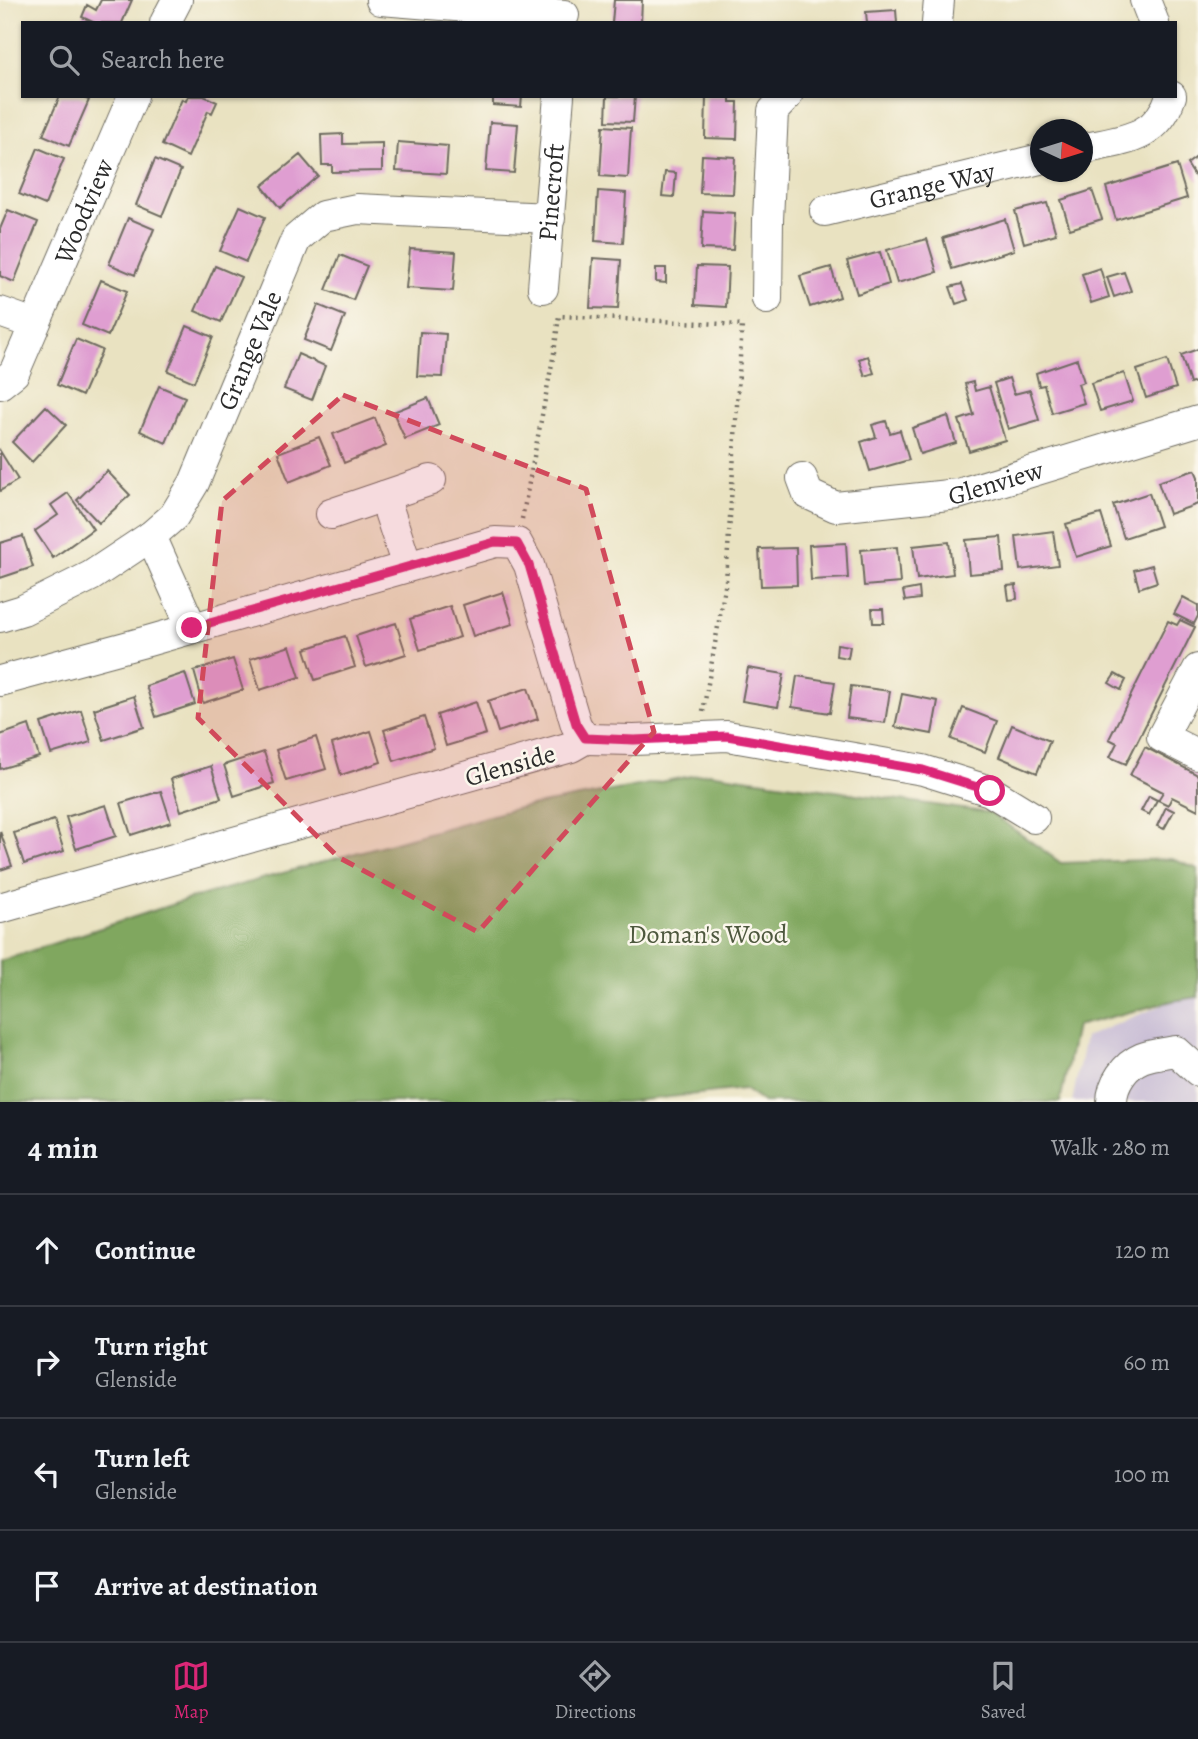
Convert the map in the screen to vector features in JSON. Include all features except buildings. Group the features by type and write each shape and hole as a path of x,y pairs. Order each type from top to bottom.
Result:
{"street":[{"path":"166,21 177,0"},
{"path":"381,0 565,13"},
{"path":"937,21 939,0"},
{"path":"1145,0 1153,21"},
{"name":"Woodview","path":"0,384 14,373 132,98"},
{"name":"Pinecroft","path":"544,288 559,98"},
{"path":"767,299 773,111 785,98"},
{"path":"1093,147 1127,139 1150,130 1166,115 1170,98"},
{"name":"Grange Way","path":"825,211 1030,162"},
{"name":"Grange Vale","path":"0,617 23,610 91,576 151,536 174,516 194,483 296,239 323,216 357,209 550,218"},
{"path":"0,312 34,324"},
{"name":"Glenview","path":"802,478 808,494 836,507 958,494 1198,421"},
{"path":"331,514 432,480"},
{"path":"384,496 407,566"},
{"path":"151,536 192,628"},
{"path":"0,681 495,542 517,543"},
{"name":"Glenside","path":"0,908 571,747 585,738 576,724 529,565 517,543"},
{"path":"1198,669 1162,737 1198,755"},
{"path":"585,738 634,740 727,736 923,770 990,791 1034,818"},
{"path":"1112,1102 1112,1091 1135,1063 1176,1051 1198,1071"}],"path":[{"path":"517,543 559,316 742,325 726,581 699,736"}],"highlighted area":[{"path":"343,395 586,489 654,732 478,932 338,857 198,718 222,501"}],"shaded area":[{"path":"1198,997 1198,1102 1072,1102 1085,1037 1172,1001"}],"green space":[{"name":"Doman's Wood","path":"708,773 991,813 1061,863 1172,859 1198,869 1198,997 1172,1001 1076,1026 1060,1102 763,1102 744,1089 624,1102 0,1102 0,961 189,899 514,809"}],"route":[{"path":"192,628 495,542 517,543 529,565 576,724 585,738 634,740 727,736 923,770 990,791"}]}
